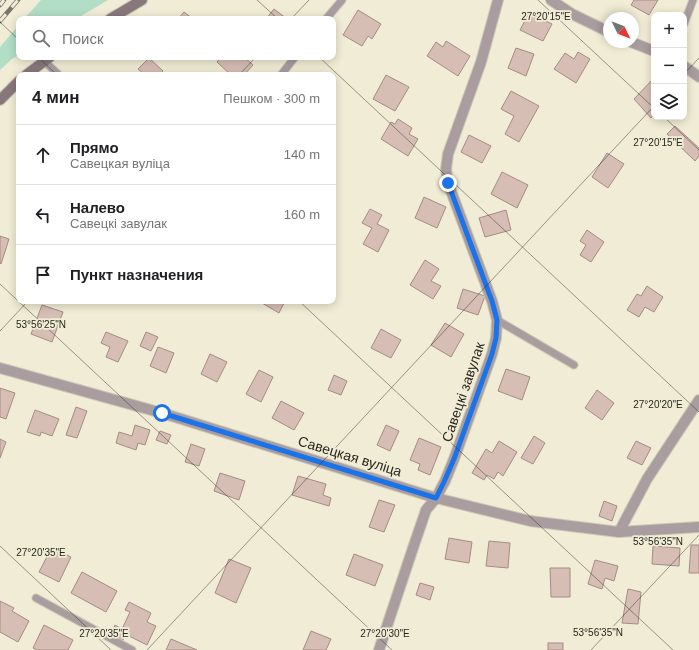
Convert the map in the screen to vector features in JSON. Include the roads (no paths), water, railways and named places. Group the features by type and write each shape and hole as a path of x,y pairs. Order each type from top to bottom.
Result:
{"street":[{"path":"115,16 142,0"},
{"name":"Савецкі завулак","path":"379,650 426,510 436,498 454,459 492,354 496,338 497,320 492,301 448,183 446,169 448,154 481,62 498,0"},
{"path":"551,0 572,14 603,29"},
{"path":"639,45 651,50"},
{"path":"30,72 46,60"},
{"path":"687,68 699,77"},
{"path":"0,100 16,84"},
{"name":"Савецкая вуліца","path":"0,368 162,413 436,498 530,521 619,532 699,527"},
{"path":"619,532 647,479 699,400"}],"lane":[{"path":"329,16 342,0"},
{"path":"687,16 693,0"},
{"path":"48,60 57,72"},
{"path":"284,72 294,60"},
{"path":"497,320 574,365"},
{"path":"36,598 132,650"}],"railway":[{"path":"0,5 4,0"},
{"path":"0,21 18,0"}]}
